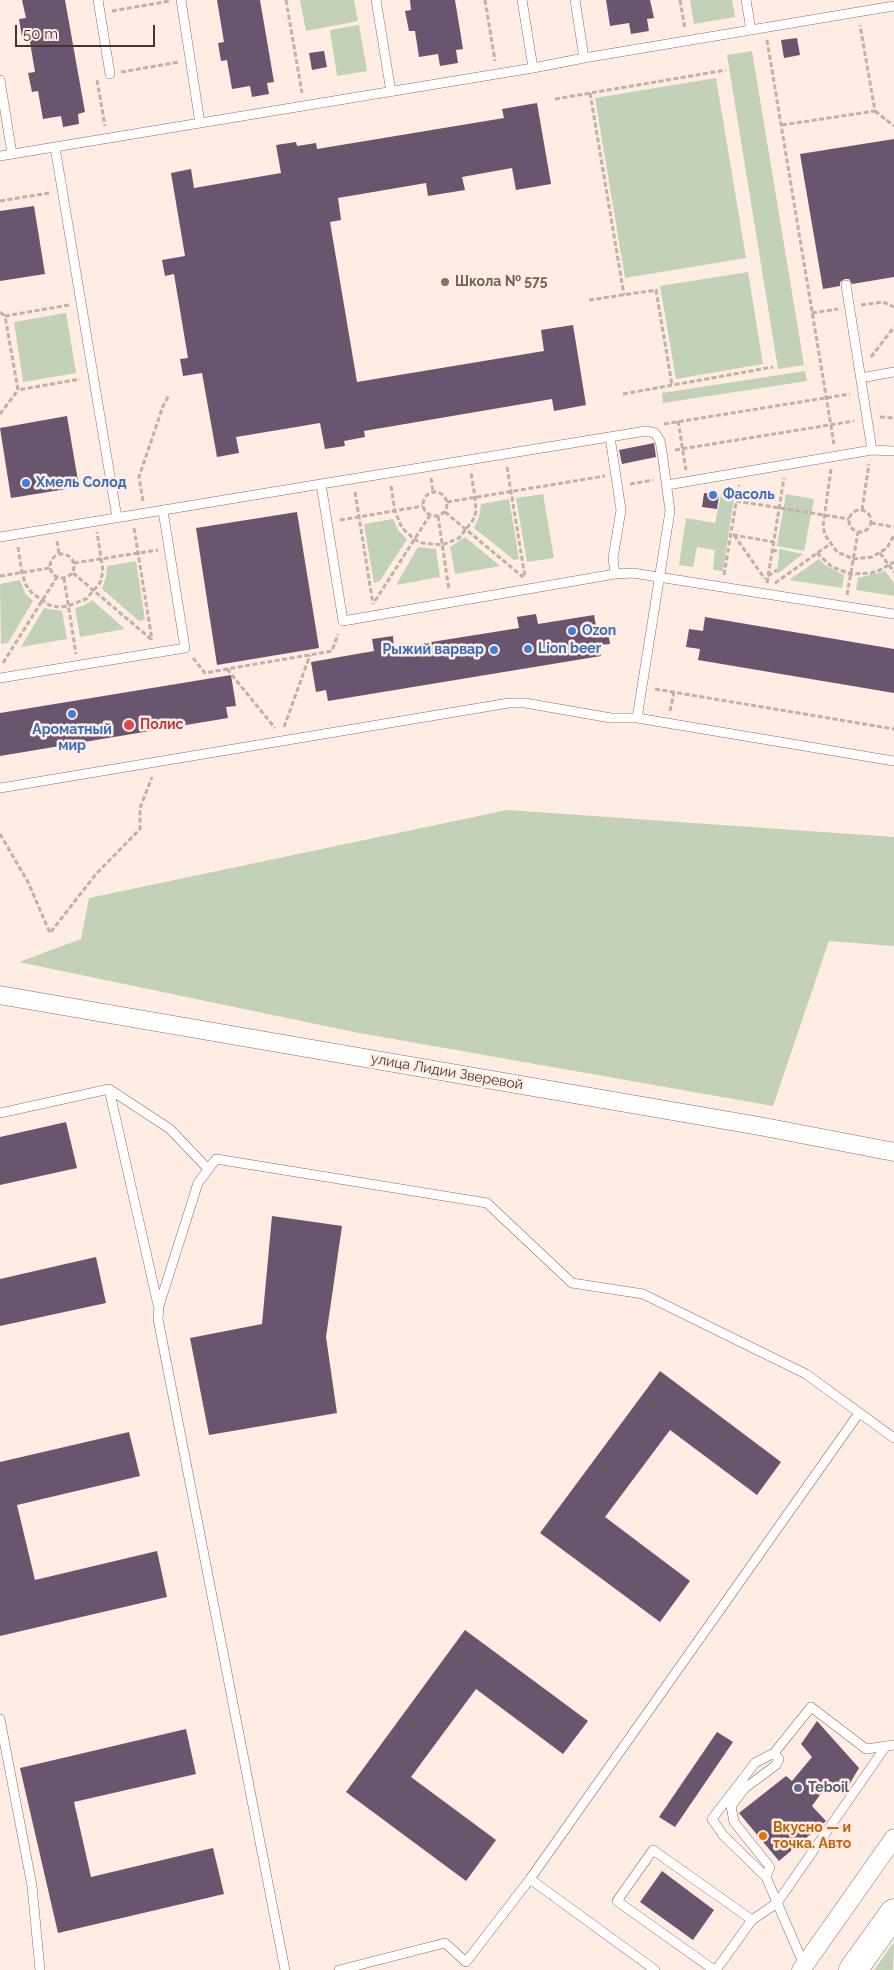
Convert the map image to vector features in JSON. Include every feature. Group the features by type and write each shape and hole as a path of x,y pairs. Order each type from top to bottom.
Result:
{"main road":[{"path":"853,1970 894,1913"}],"street":[{"name":"улица Лидии Зверевой","path":"0,995 749,1124 894,1152"},
{"path":"803,1968 894,1838"}],"lane":[{"path":"98,0 110,74"},
{"path":"179,0 200,123"},
{"path":"376,0 391,92"},
{"path":"522,0 533,68"},
{"path":"575,0 584,58"},
{"path":"746,0 751,30"},
{"path":"0,156 391,92 894,6"},
{"path":"0,80 12,154"},
{"path":"55,147 116,518"},
{"path":"846,285 872,450"},
{"path":"861,375 894,372"},
{"path":"0,537 646,431 655,433 660,441 670,511 637,718"},
{"path":"610,437 621,510 613,558 615,574"},
{"path":"666,481 688,482 872,450 894,451"},
{"path":"321,484 343,621 615,574 633,573 894,614"},
{"path":"0,678 185,648 164,511"},
{"path":"0,788 502,704 524,703 611,718 637,718 894,761"},
{"path":"0,1113 109,1089 170,1129 208,1169"},
{"path":"109,1089 159,1306"},
{"path":"285,1970 158,1319 159,1306 198,1183 216,1159 486,1204 572,1283 643,1294 806,1374 894,1438"},
{"path":"339,1970 445,1943 466,1962 530,1878 859,1413"},
{"path":"803,1968 766,1877 723,1835 712,1819 754,1763 774,1753 812,1706 866,1749 890,1746"},
{"path":"0,1719 32,1886 40,1970"},
{"path":"752,1920 653,1850 617,1901 715,1970 752,1920 777,1903 890,1746"},
{"path":"766,1877 770,1868 734,1822 731,1806 745,1788 776,1765 779,1759 774,1753"},
{"path":"530,1878 655,1970"}],"path":[{"path":"100,13 179,0"},
{"path":"286,0 304,106"},
{"path":"485,0 498,74"},
{"path":"680,0 687,41"},
{"path":"858,12 875,111 894,126"},
{"path":"765,27 835,445 823,515 825,536 837,552 854,559 862,559 880,553 887,548 894,535"},
{"path":"108,138 97,76 190,60"},
{"path":"555,99 726,70"},
{"path":"590,93 624,295"},
{"path":"782,125 875,111"},
{"path":"0,201 62,191"},
{"path":"589,300 656,290 672,385"},
{"path":"5,316 81,303"},
{"path":"0,312 5,316 18,390"},
{"path":"861,375 894,327"},
{"path":"623,394 773,367"},
{"path":"0,414 18,390 93,377"},
{"path":"655,433 666,423 864,392"},
{"path":"143,504 140,477 163,406 169,395"},
{"path":"662,452 884,416 894,418"},
{"path":"678,421 688,482"},
{"path":"862,510 872,450"},
{"path":"505,454 528,590"},
{"path":"389,473 395,511 402,528 414,539 422,543 442,545 459,538 476,512 469,460"},
{"path":"765,593 786,465"},
{"path":"722,586 732,535 740,473"},
{"path":"447,502 616,475"},
{"path":"353,479 375,616"},
{"path":"617,486 666,481"},
{"path":"433,492 444,495 447,502 445,512 438,516 425,512 423,506 424,499 433,492"},
{"path":"736,501 849,520"},
{"path":"327,522 423,506"},
{"path":"862,510 870,516 871,523 865,531 858,532 850,526 849,520 855,511 862,510"},
{"path":"445,512 526,579"},
{"path":"373,605 430,515"},
{"path":"132,516 154,653"},
{"path":"438,516 452,603"},
{"path":"16,535 22,573 26,585 32,594 49,605 58,607 68,606 86,599 100,583 103,571 96,522"},
{"path":"871,523 894,527"},
{"path":"845,606 858,532"},
{"path":"732,535 767,582 775,583 830,544"},
{"path":"732,535 774,542"},
{"path":"74,564 169,548"},
{"path":"772,550 780,552"},
{"path":"817,553 832,567 851,574 871,573 894,562"},
{"path":"880,553 894,572"},
{"path":"59,554 67,555 74,564 72,573 64,578 57,577 50,568 51,561 59,554"},
{"path":"0,576 50,568"},
{"path":"768,576 777,570"},
{"path":"72,573 152,640"},
{"path":"1,667 57,577"},
{"path":"64,578 78,666"},
{"path":"185,648 205,673 332,651 343,621"},
{"path":"284,727 310,655"},
{"path":"227,669 275,729"},
{"path":"654,689 894,729"},
{"path":"670,712 674,692"},
{"path":"0,837 28,882 50,933 96,874 140,829 140,808 152,776 143,778"}],"green space":[{"path":"300,0 354,0 358,21 306,31"},
{"path":"690,0 732,0 735,17 694,24"},
{"path":"359,25 367,71 337,76 330,30"},
{"path":"752,51 804,365 778,369 727,55"},
{"path":"716,78 746,258 625,278 595,98"},
{"path":"748,272 763,364 676,379 660,286"},
{"path":"66,313 76,373 23,382 14,322"},
{"path":"805,371 807,381 663,403 662,393"},
{"path":"735,492 723,571 713,570 715,550 697,547 693,567 679,565 686,518 715,523 721,495"},
{"path":"543,494 554,558 527,562 516,498"},
{"path":"786,494 814,499 804,551 777,546"},
{"path":"509,499 519,559 514,560 474,528 479,517 481,504"},
{"path":"393,519 398,530 407,539 380,581 374,583 364,524"},
{"path":"465,537 500,566 455,574 450,547"},
{"path":"418,547 436,549 440,577 396,585"},
{"path":"780,549 803,554 777,574 777,570"},
{"path":"819,559 825,565 844,575 842,588 789,580"},
{"path":"136,561 145,620 139,621 102,589 107,566"},
{"path":"885,571 894,583 894,596 856,590 858,578"},
{"path":"20,580 25,593 33,601 8,643 1,644 0,584"},
{"path":"92,600 125,629 80,637 75,608 85,605"},
{"path":"44,608 62,611 67,639 21,647"},
{"path":"507,810 894,837 894,946 829,941 773,1106 354,1032 19,962 81,939 89,898"},
{"path":"894,1942 893,1970 874,1970"}],"building":[{"path":"22,0 65,0 85,112 78,114 79,124 63,127 61,116 43,119 38,91 32,92 28,73 35,72 29,36 22,37 19,19 26,18"},
{"path":"217,0 260,0 274,82 267,83 269,94 252,97 250,86 232,89 227,60 221,61 218,43 224,42"},
{"path":"410,0 455,0 463,49 456,50 458,63 440,66 438,54 419,57 415,31 409,31 405,11 411,10"},
{"path":"606,0 650,0 654,18 647,19 649,31 631,34 629,23 610,26"},
{"path":"797,38 800,55 784,58 781,40"},
{"path":"324,51 327,67 312,70 309,53"},
{"path":"537,103 551,184 516,190 512,168 462,177 465,190 428,196 426,183 338,198 341,220 330,222 357,382 544,351 541,330 573,325 586,405 554,411 552,399 364,431 365,437 344,441 345,446 325,449 320,423 236,437 239,453 217,457 202,373 183,376 180,359 188,358 174,274 165,276 162,260 185,256 171,173 191,169 194,188 281,173 276,145 296,142 297,146 316,143 317,149 504,118 502,109"},
{"path":"894,139 894,277 852,284 849,279 845,279 840,282 840,286 823,289 800,154"},
{"path":"34,206 45,274 0,281 0,211"},
{"path":"67,416 79,487 11,498 0,428"},
{"path":"654,443 656,457 622,464 619,450"},
{"path":"704,493 719,495 717,509 702,507"},
{"path":"297,512 319,648 217,665 196,528"},
{"path":"536,614 538,624 594,615 596,626 607,625 610,644 599,645 601,656 328,701 326,690 316,692 311,662 374,651 372,639 393,636 394,648 519,628 517,617"},
{"path":"705,617 894,649 894,693 698,660 700,649 686,647 689,629 703,631"},
{"path":"231,675 236,706 226,707 228,718 0,756 0,713"},
{"path":"66,1122 77,1168 0,1185 0,1137"},
{"path":"272,1216 342,1226 326,1337 337,1413 209,1435 190,1338 262,1324"},
{"path":"96,1257 106,1303 0,1326 0,1279"},
{"path":"660,1371 781,1462 757,1495 670,1430 605,1517 690,1581 660,1622 540,1533"},
{"path":"129,1432 140,1476 17,1505 35,1580 157,1551 167,1597 0,1636 0,1462"},
{"path":"465,1630 588,1721 563,1754 476,1689 411,1777 496,1840 466,1881 346,1792"},
{"name":"Teboil","path":"817,1721 859,1768 843,1795 830,1781 812,1806 826,1821 779,1861 739,1813 786,1776 792,1781 812,1757 801,1744"},
{"path":"186,1729 196,1774 74,1802 91,1877 213,1848 224,1894 58,1933 20,1768"},
{"path":"717,1732 733,1742 675,1827 659,1817"},
{"path":"662,1871 714,1910 693,1940 640,1902"}],"place":[{"name":"Школа № 575","path":"445,282"},
{"name":"Хмель Солод","path":"26,483"},
{"name":"Фасоль","path":"713,495"},
{"name":"Ozon","path":"572,631"},
{"name":"Lion beer","path":"528,649"},
{"name":"Рыжий варвар","path":"494,650"},
{"name":"Ароматный мир","path":"72,714"},
{"name":"Полис","path":"129,725"},
{"name":"Teboil","path":"798,1788"},
{"name":"Вкусно — и точка. Авто","path":"763,1836"}]}
